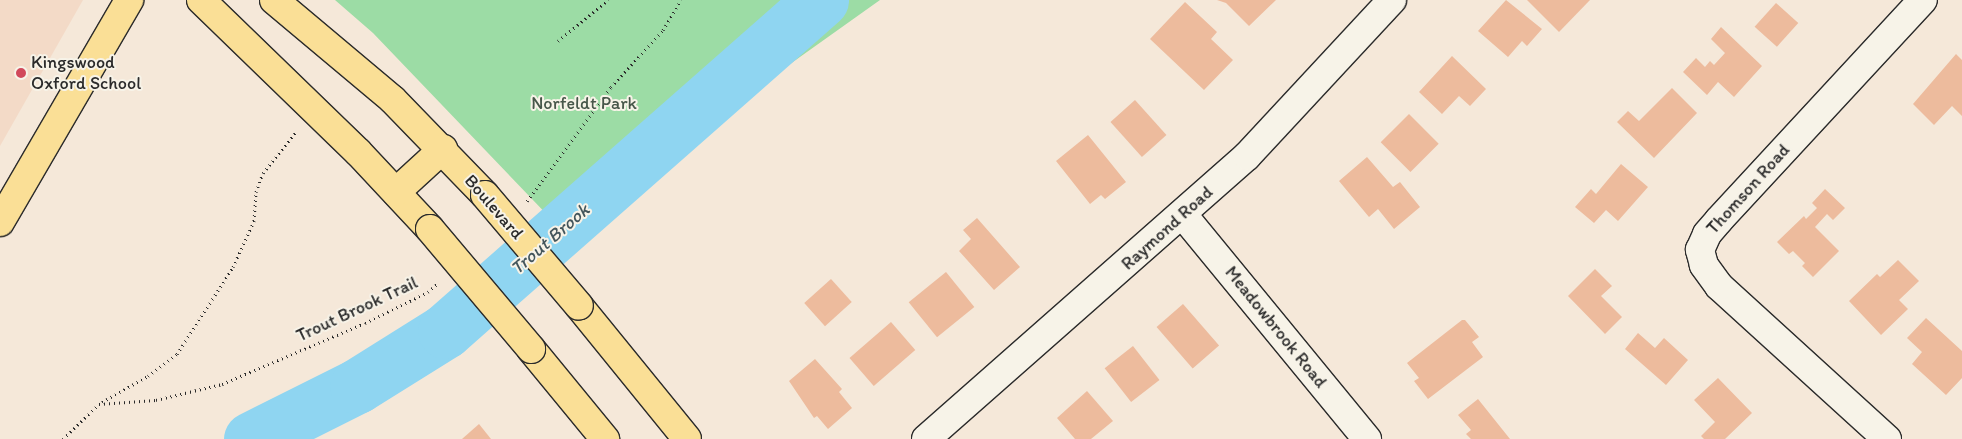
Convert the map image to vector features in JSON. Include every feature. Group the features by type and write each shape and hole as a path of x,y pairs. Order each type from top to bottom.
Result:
{"main road":[{"path":"0,222 129,0"},
{"path":"201,0 396,192 430,229 605,439"},
{"name":"Boulevard","path":"274,0 360,70 443,149 485,195 579,306 687,439"},
{"path":"396,192 443,149"}],"street":[{"name":"Raymond Road","path":"926,439 1183,215 1247,156 1392,0"},
{"name":"Thomson Road","path":"1887,439 1720,286 1704,265 1700,250 1706,234 1923,0"},
{"name":"Meadowbrook Road","path":"1183,215 1368,439"}],"path":[{"path":"558,41 608,0"},
{"path":"521,208 535,195 611,87 663,30 681,0"},
{"path":"63,439 99,404 148,376 177,354 233,267 254,221 256,192 263,173 292,136"},
{"name":"Trout Brook Trail","path":"99,404 156,400 222,384 365,323 428,292 442,279"}],"shaded area":[{"name":"Kingswood Oxford School","path":"0,0 83,0 0,146"}],"green space":[{"name":"Norfeldt Park","path":"335,0 880,0 752,91 579,248 373,33"}],"building":[{"path":"1217,0 1276,0 1249,26 1226,3"},
{"path":"1506,0 1542,29 1527,46 1522,41 1508,57 1478,31"},
{"path":"1527,0 1590,0 1559,32"},
{"path":"1185,2 1217,32 1211,39 1233,60 1204,90 1150,39"},
{"path":"1776,3 1798,23 1777,47 1755,27"},
{"path":"1721,27 1762,66 1734,97 1718,82 1707,95 1683,72 1696,58 1705,67 1710,61 1714,65 1725,53 1711,39"},
{"path":"1956,54 1962,60 1962,116 1952,106 1934,125 1913,104"},
{"path":"1452,56 1486,89 1470,106 1459,96 1442,114 1419,92"},
{"path":"1672,88 1697,113 1654,158 1617,122 1628,111 1639,121"},
{"path":"1135,100 1166,135 1142,157 1110,122"},
{"path":"1409,114 1439,144 1410,172 1381,142"},
{"path":"1088,135 1126,182 1105,199 1101,195 1090,204 1056,161"},
{"path":"1367,157 1393,187 1400,182 1420,207 1394,229 1378,209 1369,217 1339,181"},
{"path":"1621,164 1648,187 1618,221 1606,210 1594,223 1575,207 1591,189 1596,194"},
{"path":"1825,189 1845,208 1833,220 1827,214 1815,227 1839,251 1813,277 1802,266 1805,263 1793,251 1789,254 1777,242 1804,216 1806,219 1817,208 1812,203"},
{"path":"977,218 1020,267 994,290 959,251 971,239 963,230"},
{"path":"1898,260 1919,281 1899,300 1908,309 1881,335 1849,301 1877,274 1880,277"},
{"path":"1595,269 1612,286 1601,296 1622,317 1605,334 1568,296"},
{"path":"946,272 974,307 937,337 909,302"},
{"path":"831,279 852,302 825,326 804,303"},
{"path":"1183,304 1219,346 1193,368 1157,327"},
{"path":"1926,318 1962,351 1962,378 1946,395 1912,364 1922,352 1907,338"},
{"path":"1462,320 1465,320 1479,337 1472,342 1483,357 1428,399 1414,381 1419,378 1407,363"},
{"path":"891,322 915,350 874,386 849,358"},
{"path":"1638,333 1655,348 1664,338 1688,360 1666,385 1625,349"},
{"path":"1133,346 1159,380 1131,402 1105,368"},
{"path":"815,359 842,389 839,392 852,408 828,429 817,416 814,418 789,381"},
{"path":"1718,378 1752,413 1725,439 1704,439 1701,436 1715,422 1694,400"},
{"path":"1087,391 1113,421 1091,439 1075,439 1057,418"},
{"path":"1478,399 1510,439 1471,439 1466,434 1471,430 1458,415"},
{"path":"479,424 491,439 462,439"}],"waterway":[{"name":"Trout Brook","path":"251,439 357,386 445,331 821,0"}],"place":[{"name":"Kingswood Oxford School","path":"21,73"}]}
